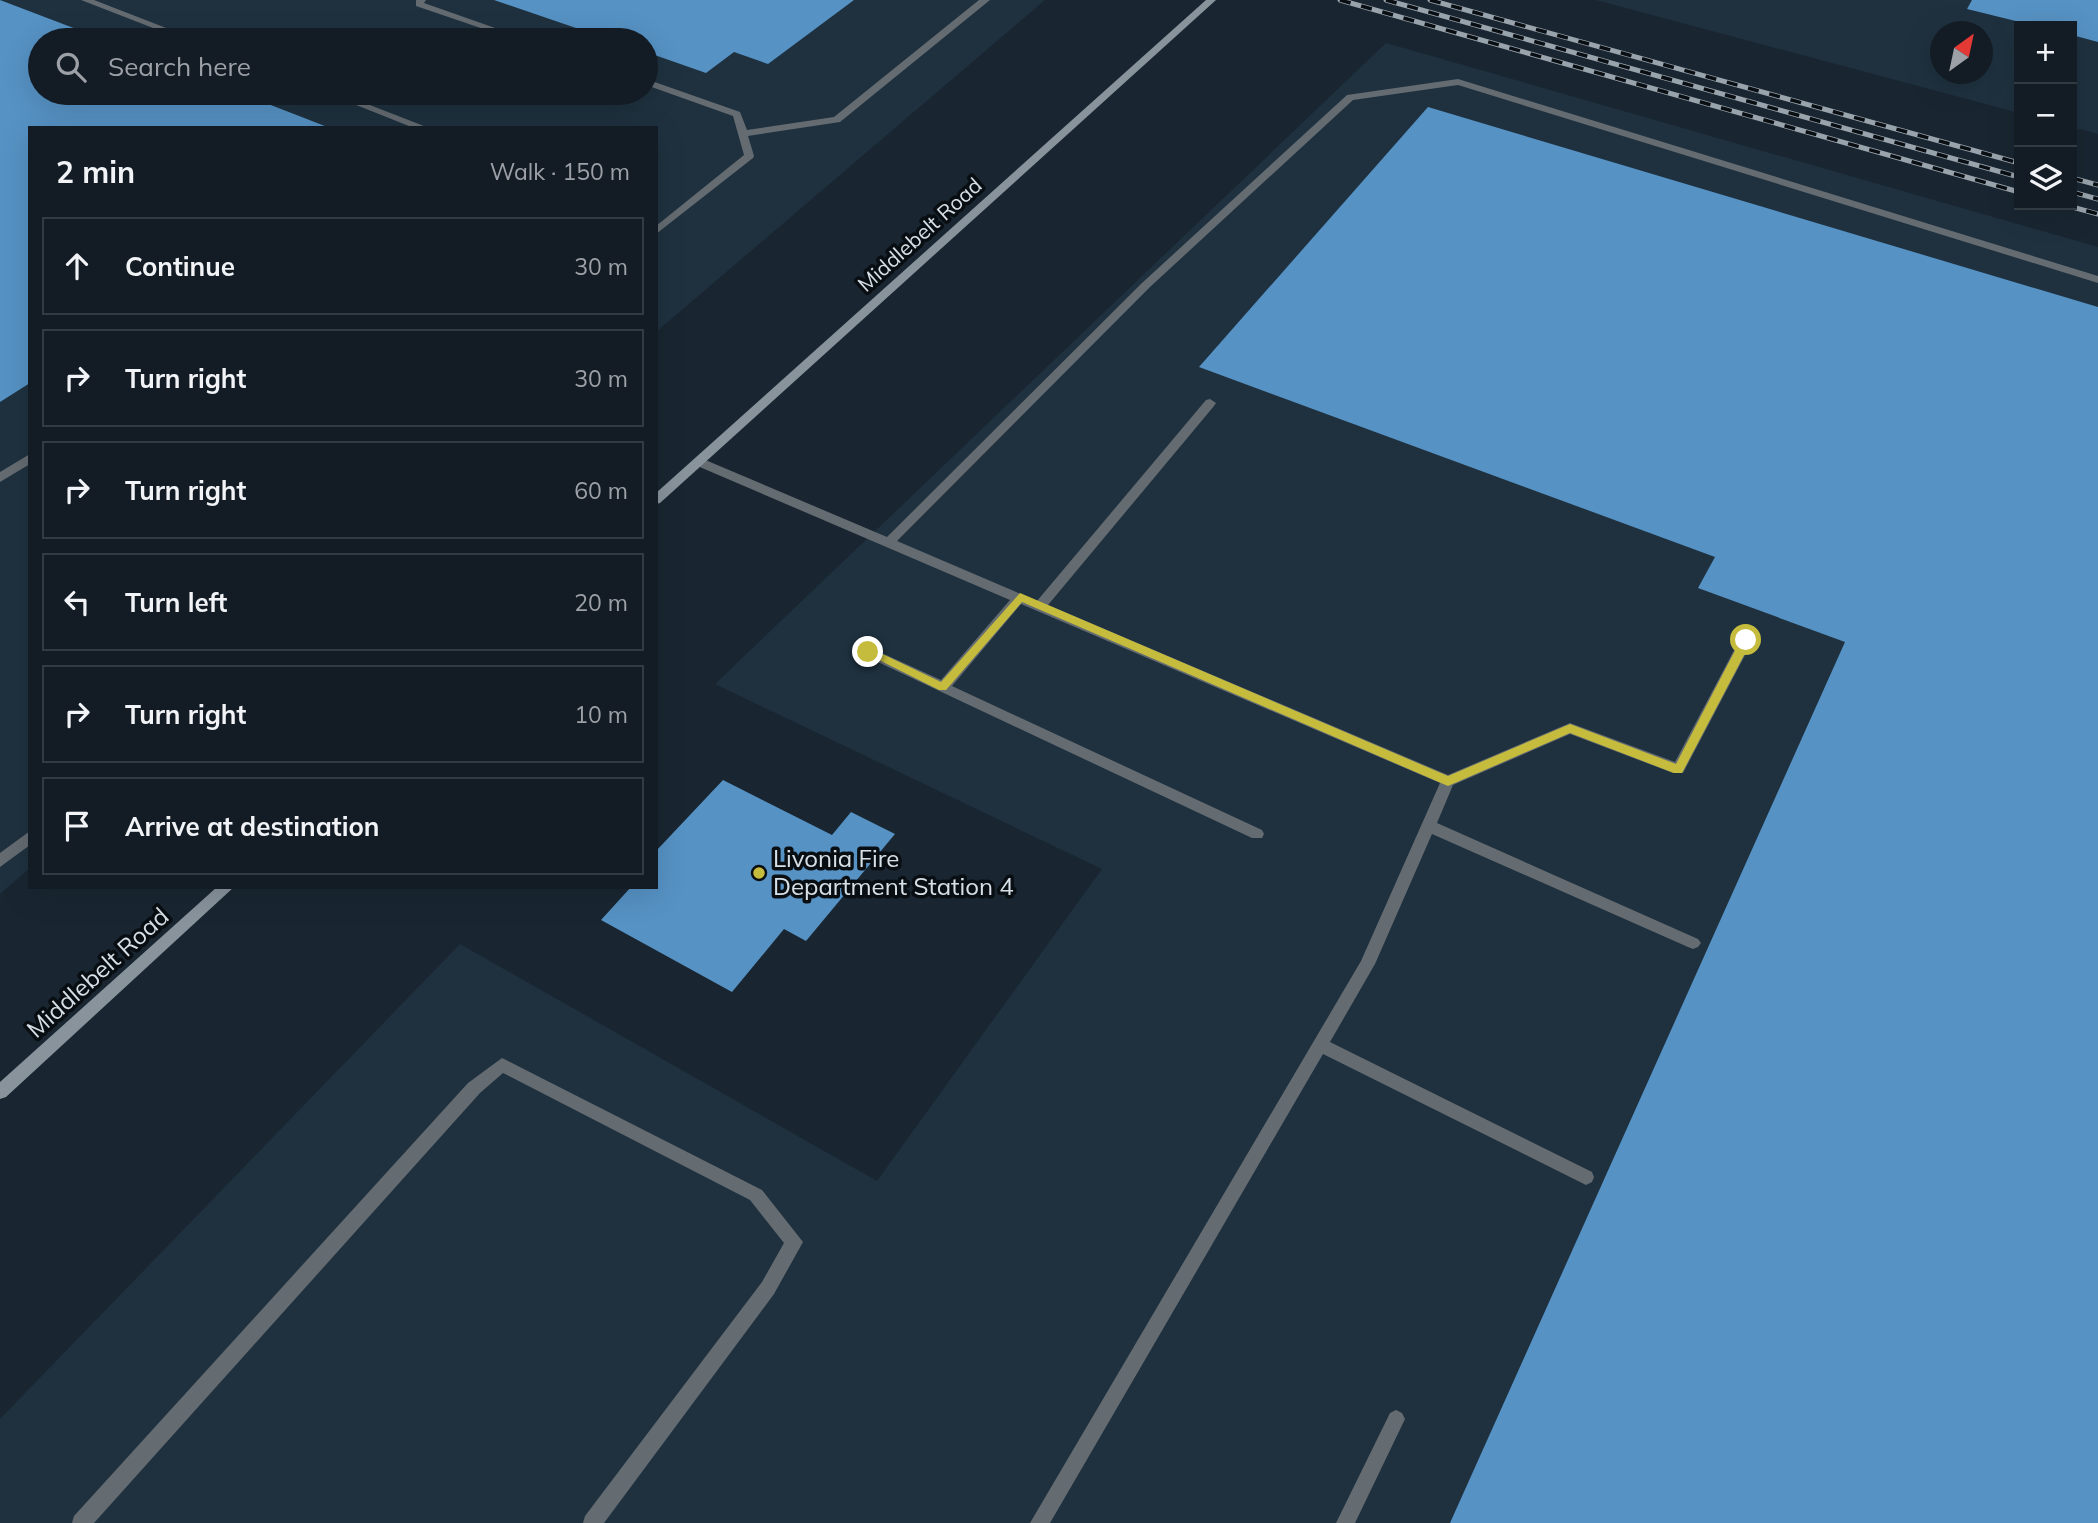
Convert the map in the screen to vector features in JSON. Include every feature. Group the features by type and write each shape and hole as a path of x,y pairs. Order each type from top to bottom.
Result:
{"main road":[{"name":"Middlebelt Road","path":"658,498 1211,0"},
{"name":"Middlebelt Road","path":"0,1092 225,889"}],"lane":[{"path":"86,0 160,28"},
{"path":"421,0 419,4 489,28"},
{"path":"743,134 837,120 985,0"},
{"path":"888,543 1146,285 1350,97 1458,82 2098,280"},
{"path":"658,86 737,114 749,156 658,229"},
{"path":"363,105 419,126"},
{"path":"1040,606 1210,403"},
{"path":"0,478 28,459"},
{"path":"699,462 1448,781"},
{"path":"943,687 1020,597"},
{"path":"1039,1523 1367,964 1448,781 1570,728 1678,769 1746,640"},
{"path":"868,652 1257,834"},
{"path":"1429,826 1693,943"},
{"path":"0,861 28,839"},
{"path":"1320,1045 1587,1177"},
{"path":"81,1523 474,1088 502,1065 756,1195 794,1242 768,1288 592,1523"},
{"path":"1345,1523 1396,1419"}],"shaded area":[{"path":"0,0 1045,0 658,330 658,126 28,126 28,870 0,894"},
{"path":"1596,0 2098,0 2098,134 2077,128 2077,21 2014,21 2014,112"},
{"path":"1386,43 2098,247 2098,1523 0,1523 0,1419 460,944 877,1181 1102,869 715,684"}],"building":[{"path":"0,0 74,28 28,28 28,105 271,105 325,126 28,126 28,384 0,402"},
{"path":"494,0 854,0 768,64 734,52 706,73 658,56 658,28 576,28"},
{"path":"1972,0 2098,0 2098,42 2077,36 2077,21 2016,21 1967,9"},
{"path":"1428,107 2098,307 2098,1523 1450,1523 1845,642 1698,588 1715,557 1199,367"},
{"name":"Livonia Fire Department Station 4","path":"723,780 832,835 851,812 895,834 806,941 784,929 732,992 601,920 629,889 658,889 658,849"}],"railway":[{"path":"1340,0 2014,191"},
{"path":"1386,0 2014,176"},
{"path":"1430,0 2014,162"},
{"path":"2077,179 2098,185"},
{"path":"2077,193 2098,199"},
{"path":"2077,208 2098,214"}],"place":[{"name":"Livonia Fire Department Station 4","path":"759,873"}],"route":[{"path":"868,652 943,687 1020,597 1448,781 1570,728 1678,769 1746,640"}]}
